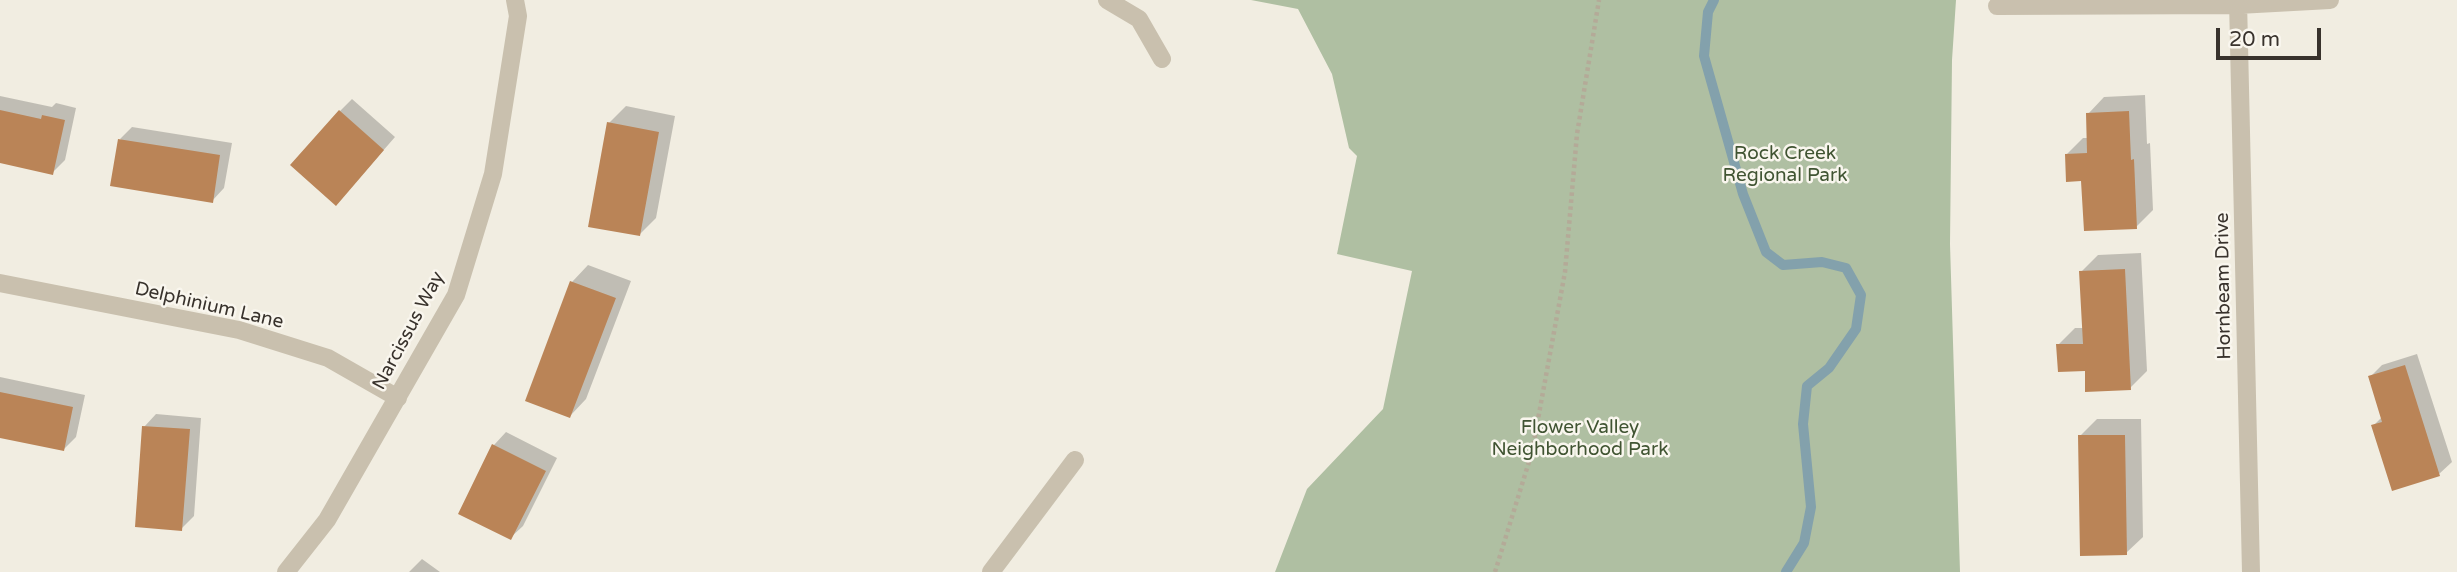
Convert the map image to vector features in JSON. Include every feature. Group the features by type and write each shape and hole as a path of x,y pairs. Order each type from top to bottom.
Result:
{"street":[{"name":"Narcissus Way","path":"286,572 327,520 456,295 493,174 518,16 515,0"},
{"path":"1107,0 1139,19 1162,59"},
{"path":"1997,6 2330,0"},
{"name":"Hornbeam Drive","path":"2238,2 2251,572"},
{"name":"Delphinium Lane","path":"0,283 239,330 328,358 398,398"},
{"path":"991,572 1075,460"}],"path":[{"path":"1495,572 1532,452 1565,272 1577,134 1599,0"}],"green space":[{"path":"1251,0 1956,0 1952,60 1950,244 1960,572 1275,572 1307,489 1383,409 1412,271 1337,254 1357,156 1349,148 1332,74 1298,9"}],"building":[{"path":"0,110 41,119 42,115 65,120 53,175 0,163"},
{"path":"339,110 384,150 336,206 290,165"},
{"path":"2129,111 2137,229 2084,231 2081,181 2066,182 2065,154 2087,153 2086,113"},
{"path":"607,122 659,132 640,236 588,227"},
{"path":"118,139 220,155 213,203 110,186"},
{"path":"2125,269 2131,390 2085,392 2085,371 2058,372 2056,344 2083,344 2079,271"},
{"path":"570,281 616,298 570,418 525,401"},
{"path":"2405,365 2440,476 2392,491 2371,425 2382,422 2368,376"},
{"path":"0,392 73,407 64,451 0,438"},
{"path":"142,426 190,429 182,531 135,527"},
{"path":"2078,435 2125,435 2127,555 2080,556"},
{"path":"492,444 546,471 511,540 458,514"}],"waterway":[{"path":"1714,0 1708,12 1704,56 1743,194 1766,252 1783,265 1822,262 1846,268 1861,295 1856,329 1829,368 1807,386 1803,424 1811,507 1804,543 1786,572"}],"park label":[{"name":"Rock Creek Regional Park","path":"1785,165"},
{"name":"Flower Valley Neighborhood Park","path":"1580,439"}]}
